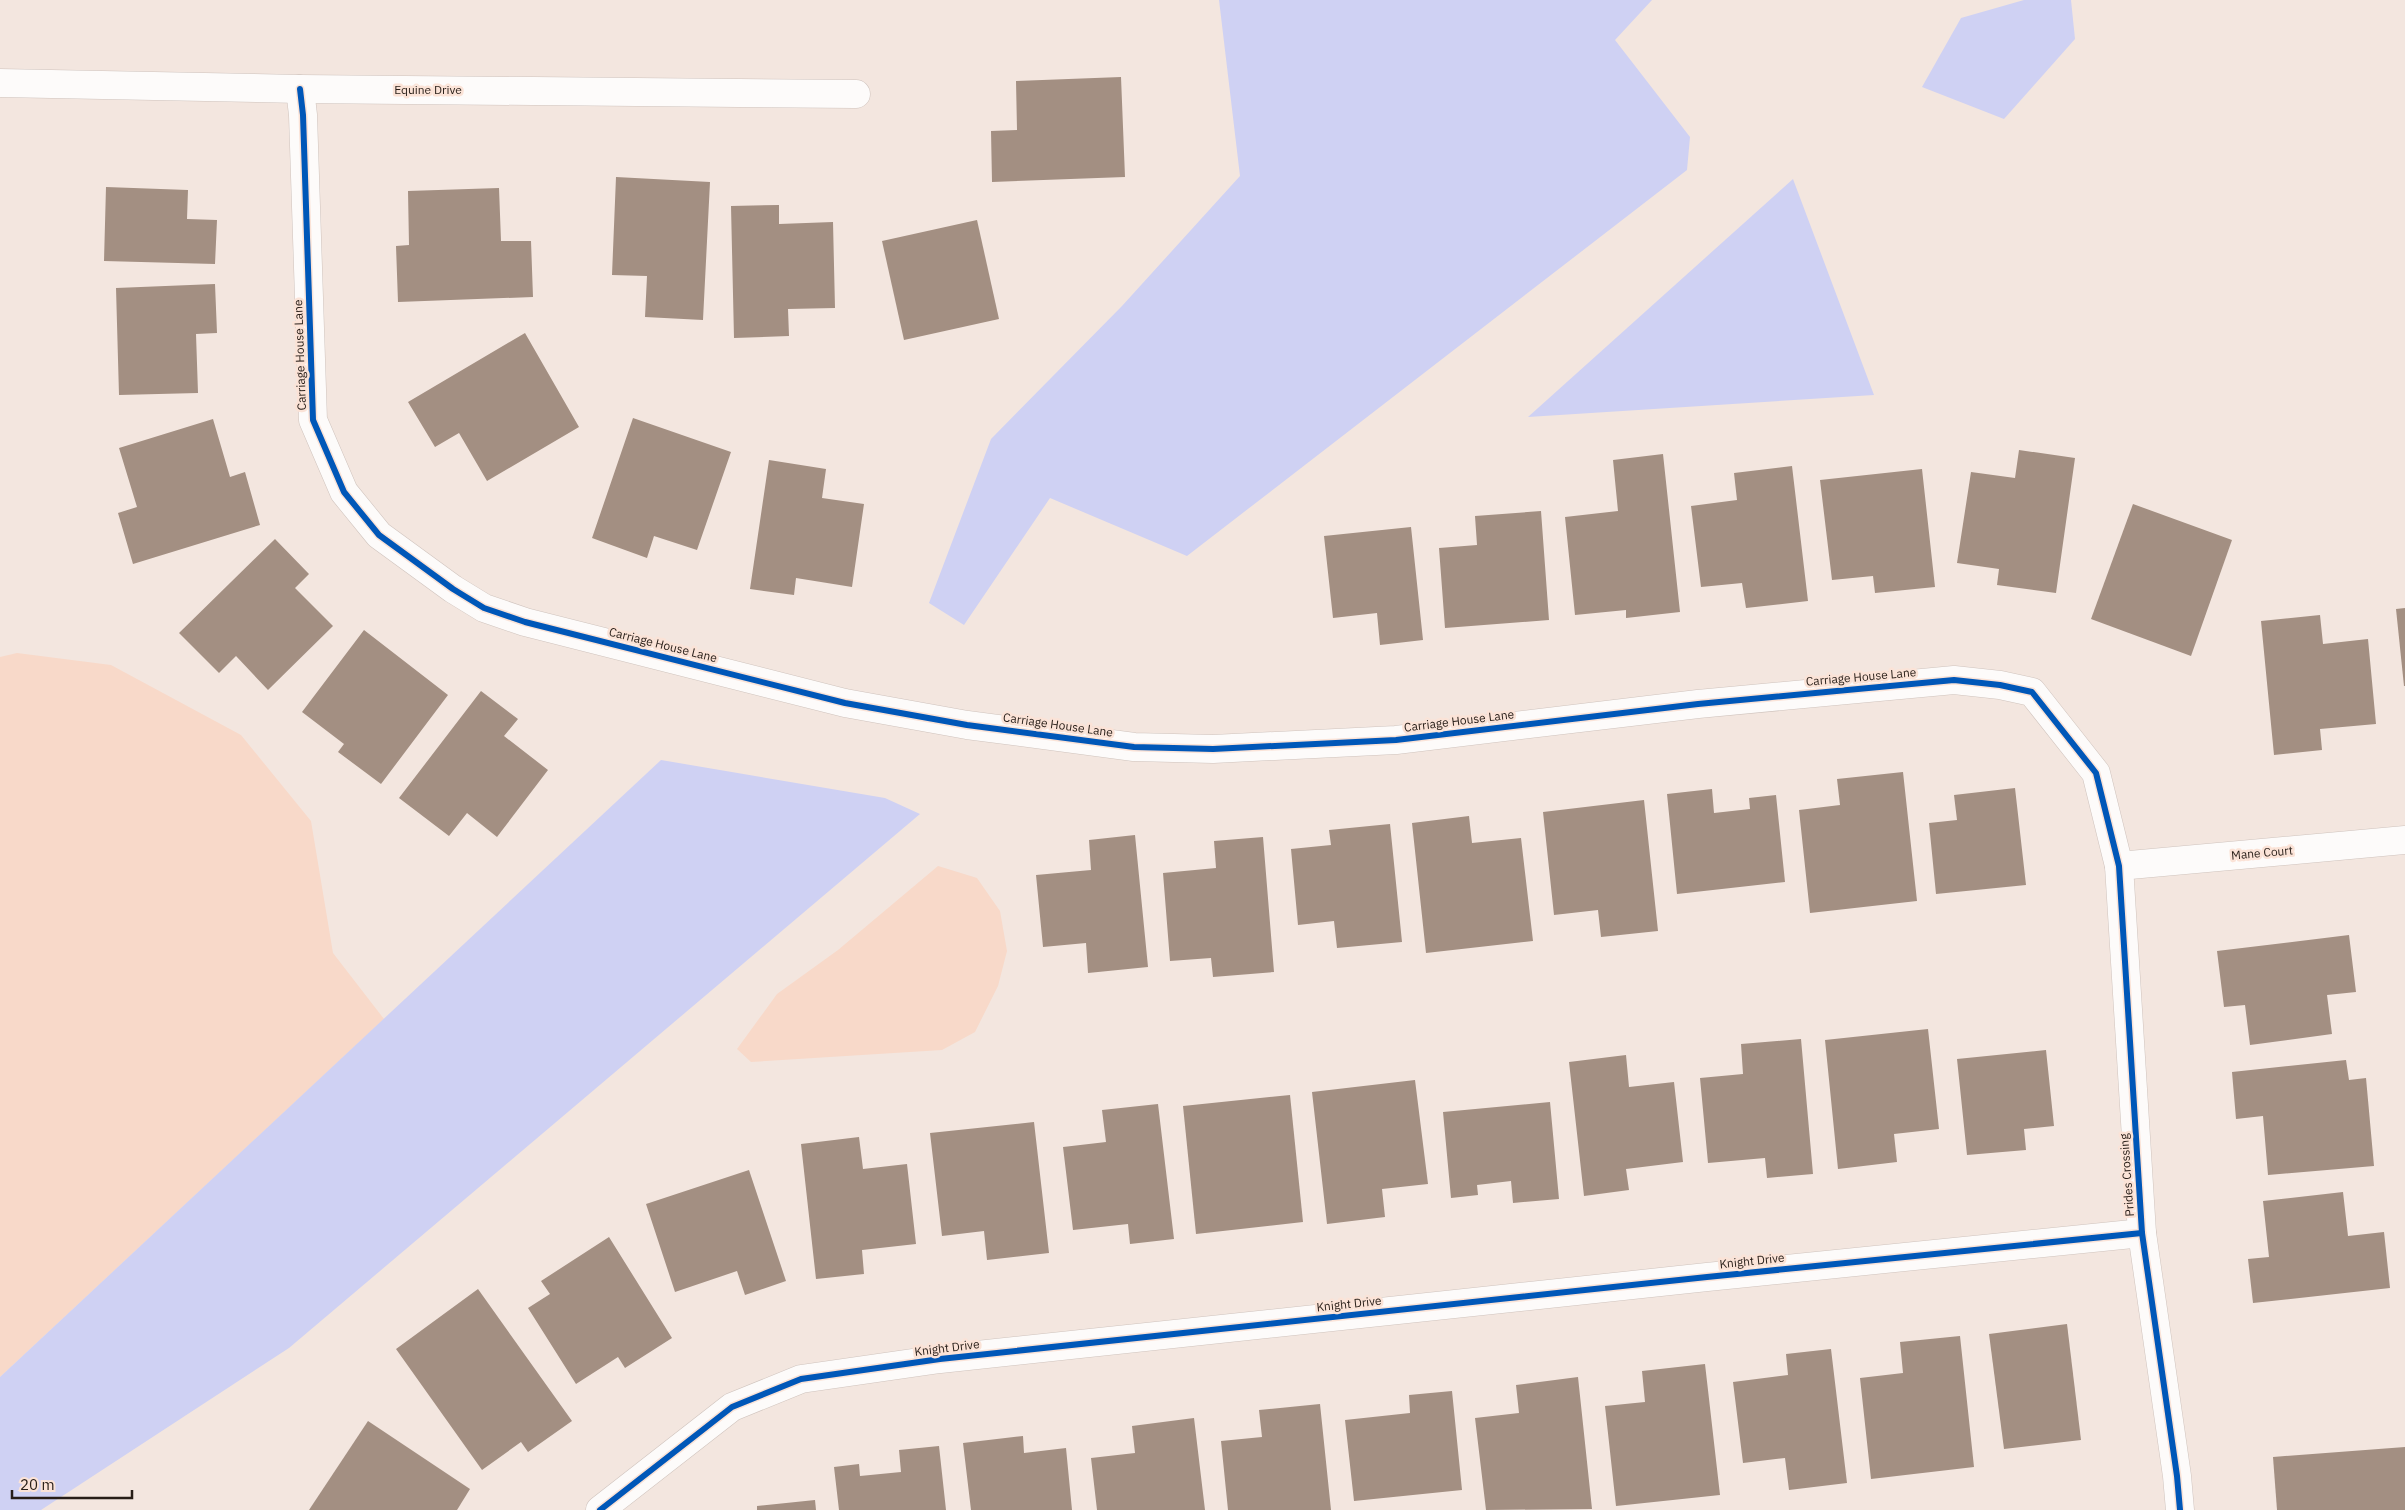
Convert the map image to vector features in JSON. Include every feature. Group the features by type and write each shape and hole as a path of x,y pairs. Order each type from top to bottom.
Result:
{"street":[{"name":"Equine Drive","path":"0,83 300,89 856,94"},
{"name":"Carriage House Lane","path":"300,89 303,115 313,420 344,492 379,535 453,589 484,608 525,622 845,703 967,725 1134,747 1214,749 1396,740 1698,704 1954,680 2000,685 2032,692 2096,773 2119,866"},
{"name":"Mane Court","path":"2119,866 2405,840"},
{"name":"Prides Crossing","path":"2119,866 2142,1234 2178,1476 2180,1510"},
{"name":"Knight Drive","path":"600,1510 732,1407 801,1379 960,1357 1697,1278 2142,1234"}],"shaded area":[{"path":"17,653 111,665 241,735 311,821 333,953 384,1019 0,1377 0,657"},
{"path":"938,866 977,878 1000,911 1007,951 998,986 975,1032 942,1050 751,1062 737,1049 777,994 838,950"}],"water":[{"path":"1219,0 1652,0 1615,40 1690,137 1687,170 1187,556 1050,498 964,625 929,603 991,439 1122,306 1240,176"},
{"path":"2024,0 2071,0 2075,39 2004,119 1922,87 1961,18"},
{"path":"1793,179 1874,395 1528,417"},
{"path":"661,760 885,798 920,814 289,1348 41,1510 0,1510 0,1377"}],"building":[{"path":"1121,77 1125,177 992,182 991,131 1017,130 1016,81"},
{"path":"616,177 710,182 703,320 645,317 647,276 612,275"},
{"path":"106,187 188,190 187,219 217,220 215,264 104,261"},
{"path":"499,188 501,241 531,241 533,297 398,302 396,246 409,245 408,191"},
{"path":"779,205 779,224 833,222 835,308 788,309 789,336 734,338 731,206"},
{"path":"977,220 999,319 904,340 882,241"},
{"path":"215,284 217,333 196,334 198,393 119,395 116,288"},
{"path":"525,333 579,427 487,481 459,433 435,447 408,402"},
{"path":"633,418 731,452 697,550 654,536 647,558 592,538"},
{"path":"213,419 230,477 245,472 260,525 133,564 118,513 137,507 119,448"},
{"path":"2019,450 2075,458 2056,593 1997,585 1999,569 1957,563 1971,472 2015,478"},
{"path":"1663,454 1680,612 1626,618 1626,610 1575,615 1565,517 1618,511 1613,460"},
{"path":"769,460 826,469 822,498 864,504 852,587 796,578 794,595 750,589"},
{"path":"1792,466 1808,601 1746,608 1742,583 1701,587 1691,506 1737,500 1734,473"},
{"path":"1922,469 1935,587 1875,593 1873,576 1832,580 1820,480"},
{"path":"2133,504 2232,540 2191,656 2091,619"},
{"path":"1541,511 1549,620 1445,628 1439,548 1477,545 1475,516"},
{"path":"1411,527 1423,640 1380,645 1377,613 1333,618 1324,536"},
{"path":"275,539 309,574 295,588 333,626 268,690 236,656 219,673 179,633"},
{"path":"2405,608 2405,686 2404,686 2396,609"},
{"path":"2320,615 2323,644 2368,639 2376,724 2320,729 2322,750 2274,755 2261,621"},
{"path":"364,630 448,695 381,784 338,752 344,744 302,712"},
{"path":"481,691 518,719 504,736 548,770 497,837 467,813 449,836 399,798"},
{"path":"1903,772 1917,901 1810,913 1799,810 1840,805 1837,779"},
{"path":"2015,788 2026,885 1936,894 1929,823 1957,820 1954,795"},
{"path":"1712,789 1714,813 1750,809 1749,798 1776,795 1785,882 1677,894 1667,794"},
{"path":"1644,800 1658,931 1601,937 1598,910 1554,915 1543,812"},
{"path":"1469,816 1472,843 1521,838 1533,941 1426,953 1412,823"},
{"path":"1390,824 1402,942 1337,948 1334,921 1298,925 1291,849 1331,845 1329,830"},
{"path":"1135,835 1148,967 1088,973 1086,943 1043,947 1036,875 1091,870 1089,840"},
{"path":"1263,837 1274,972 1213,977 1211,958 1170,961 1163,873 1216,868 1214,841"},
{"path":"2349,935 2356,992 2327,995 2332,1034 2250,1045 2245,1005 2224,1007 2217,951"},
{"path":"1928,1029 1939,1129 1894,1134 1897,1162 1838,1169 1825,1040"},
{"path":"1801,1039 1813,1174 1767,1178 1765,1158 1708,1163 1700,1078 1743,1074 1741,1044"},
{"path":"2046,1050 2054,1126 2024,1129 2026,1150 1967,1155 1957,1059"},
{"path":"1626,1055 1629,1087 1674,1082 1683,1162 1626,1169 1629,1190 1584,1196 1569,1062"},
{"path":"2346,1060 2349,1080 2366,1078 2374,1166 2268,1175 2263,1116 2236,1119 2232,1072"},
{"path":"1415,1080 1428,1184 1382,1189 1385,1217 1327,1224 1312,1092"},
{"path":"1290,1095 1303,1222 1196,1234 1183,1106"},
{"path":"1550,1102 1559,1199 1513,1203 1511,1181 1477,1185 1478,1195 1451,1198 1443,1112"},
{"path":"1158,1104 1174,1239 1130,1244 1128,1224 1073,1230 1063,1147 1106,1142 1102,1110"},
{"path":"1034,1122 1049,1253 987,1260 984,1231 942,1236 930,1133"},
{"path":"859,1137 863,1169 907,1164 916,1244 862,1250 864,1274 816,1279 801,1144"},
{"path":"749,1170 786,1281 745,1295 737,1271 675,1292 646,1204"},
{"path":"2343,1192 2348,1236 2384,1232 2390,1288 2253,1303 2248,1259 2269,1257 2263,1201"},
{"path":"609,1237 672,1338 625,1368 618,1357 576,1384 528,1308 550,1294 541,1281"},
{"path":"478,1289 572,1421 528,1452 521,1442 482,1470 396,1349"},
{"path":"2067,1324 2081,1440 2004,1449 1989,1334"},
{"path":"1960,1336 1974,1467 1871,1479 1860,1378 1903,1373 1900,1342"},
{"path":"1831,1349 1847,1483 1789,1490 1785,1458 1743,1463 1733,1382 1788,1375 1786,1354"},
{"path":"1705,1364 1720,1495 1616,1506 1605,1406 1645,1402 1642,1371"},
{"path":"1578,1377 1592,1509 1486,1510 1475,1418 1519,1413 1516,1385"},
{"path":"1452,1391 1462,1490 1354,1501 1345,1420 1410,1413 1409,1395"},
{"path":"1320,1404 1331,1510 1228,1510 1221,1441 1262,1437 1259,1410"},
{"path":"1194,1418 1205,1510 1097,1510 1091,1458 1135,1453 1132,1426"},
{"path":"368,1421 470,1489 457,1510 309,1510"},
{"path":"1023,1436 1024,1453 1066,1448 1072,1510 971,1510 963,1443"},
{"path":"939,1446 946,1510 839,1510 834,1467 859,1464 860,1476 901,1472 899,1450"},
{"path":"2405,1447 2405,1510 2277,1510 2273,1457"},
{"path":"815,1500 816,1510 757,1510 757,1506"}],"cycle path":[{"path":"300,89 303,115 313,420 344,492 379,535 453,589 484,608 525,622 845,703 967,725 1134,747 1213,749 1396,740 1698,704 1954,680 2000,685 2032,692 2096,773 2119,866 2142,1233 2177,1476 2180,1510"},
{"path":"600,1510 732,1407 801,1379 940,1359 1707,1277 2142,1233"}]}
